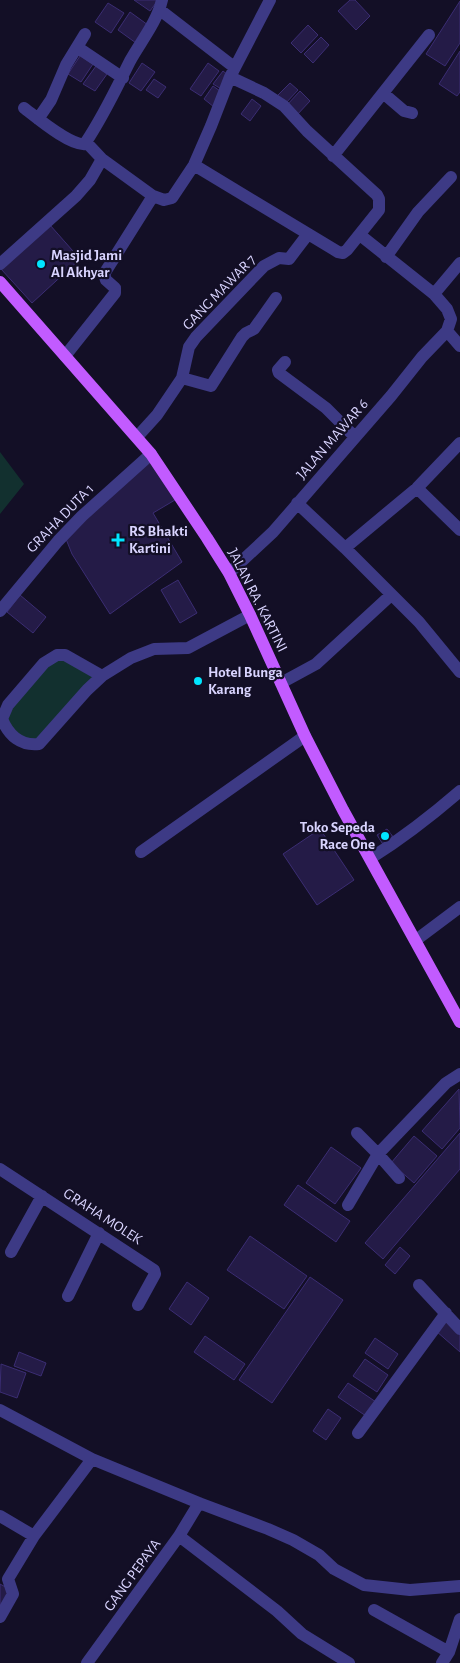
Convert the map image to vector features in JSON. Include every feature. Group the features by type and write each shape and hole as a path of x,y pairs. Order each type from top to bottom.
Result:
{"main road":[{"name":"JALAN RA. KARTINI","path":"0,282 151,454 229,573 305,736 343,810 373,856 460,1022"}],"street":[{"path":"24,108 70,140 86,144 102,159 153,196 164,200 172,198 194,166 232,72 270,0"},
{"path":"86,144 104,115 130,61 161,5 232,72 284,106 307,131 376,195 379,199 379,210 360,235 342,253 194,166"},
{"path":"38,119 50,100 66,65 85,34"},
{"path":"333,156 429,35"},
{"path":"77,47 123,78"},
{"path":"383,93 404,111 412,113"},
{"path":"0,264 76,196 90,180 102,159"},
{"path":"386,257 418,212 451,177"},
{"path":"65,356 115,293 115,288 106,280 104,274 153,196"},
{"name":"GANG MAWAR 7","path":"137,437 157,414 182,378 189,348 196,337 264,266 278,258 289,259 308,234"},
{"path":"360,235 434,294 447,309 449,325 460,346"},
{"path":"434,294 460,263"},
{"path":"182,378 211,386 242,337 254,329 276,298"},
{"name":"JALAN MAWAR 6","path":"229,573 273,532 449,325"},
{"path":"285,362 278,370 280,373 326,408 355,437"},
{"path":"344,548 417,488 460,443"},
{"name":"GRAHA DUTA 1","path":"0,611 58,541 82,516 151,454"},
{"path":"417,488 460,530"},
{"path":"297,503 419,622 460,672"},
{"path":"281,683 316,664 391,595"},
{"path":"102,676 65,655 57,655 44,663 8,705 2,719 7,730 29,745 39,744 87,690 102,676 131,658 154,649 188,648 250,615"},
{"path":"141,852 305,736"},
{"path":"373,856 423,823 460,791"},
{"path":"416,940 460,907"},
{"path":"348,1205 378,1154 446,1083 460,1074"},
{"path":"357,1133 399,1178"},
{"name":"GRAHA MOLEK","path":"0,1169 154,1270 155,1274 138,1305"},
{"path":"11,1252 42,1196"},
{"path":"68,1296 99,1233"},
{"path":"418,1285 460,1329"},
{"path":"358,1434 446,1313"},
{"path":"0,1410 92,1459 293,1540 318,1555 340,1573 364,1584 410,1590 460,1586"},
{"path":"0,1617 13,1594 8,1579 34,1536 92,1459"},
{"name":"GANG PEPAYA","path":"87,1663 179,1536 199,1503"},
{"path":"0,1516 34,1536"},
{"path":"179,1536 277,1611 302,1634 349,1663"},
{"path":"374,1610 445,1658 460,1619"}],"green space":[{"path":"0,452 24,484 0,514"},
{"path":"57,655 102,676 39,744 7,730 8,705"}],"building":[{"path":"134,0 158,0 150,11"},
{"path":"350,0 355,0 370,16 356,30 338,11"},
{"path":"460,1 460,43 445,66 426,54"},
{"path":"108,3 124,13 111,33 95,22"},
{"path":"130,12 148,25 136,43 118,30"},
{"path":"308,25 318,35 301,53 291,43"},
{"path":"321,37 329,45 313,63 304,54"},
{"path":"460,51 460,92 457,96 439,84"},
{"path":"80,56 93,64 81,82 68,74"},
{"path":"142,63 155,72 141,91 129,83"},
{"path":"208,63 219,71 201,96 190,89"},
{"path":"96,66 107,74 95,91 83,84"},
{"path":"223,71 228,75 223,90 213,84"},
{"path":"154,79 166,87 158,98 146,90"},
{"path":"290,83 298,90 285,104 277,96"},
{"path":"213,86 220,91 214,107 204,99"},
{"path":"300,91 310,101 296,116 286,106"},
{"path":"252,99 261,106 250,121 241,114"},
{"name":"Masjid Jami Al Akhyar","path":"50,225 80,259 32,303 1,269"},
{"name":"RS Bhakti Kartini","path":"152,456 180,497 153,513 182,562 110,614 72,554 64,534"},
{"path":"178,580 197,613 180,623 161,590"},
{"path":"20,595 46,617 33,633 7,612"},
{"path":"320,829 354,880 317,905 283,854"},
{"name":"Toko Sepeda Race One","path":"387,829 394,838 384,846 377,835"},
{"path":"459,1089 460,1128 442,1149 422,1131"},
{"path":"460,1133 460,1169 383,1259 365,1243"},
{"path":"414,1136 437,1156 414,1183 391,1163"},
{"path":"331,1147 361,1168 335,1204 306,1183"},
{"path":"298,1185 350,1221 336,1242 284,1205"},
{"path":"250,1236 307,1276 284,1309 227,1270"},
{"path":"400,1247 410,1256 395,1274 385,1265"},
{"path":"310,1277 343,1300 272,1403 239,1380"},
{"path":"187,1282 209,1298 191,1325 169,1309"},
{"path":"447,1318 460,1332 460,1352 436,1331"},
{"path":"205,1336 245,1364 234,1380 194,1352"},
{"path":"375,1338 398,1354 388,1369 365,1353"},
{"path":"19,1352 46,1363 41,1376 14,1366"},
{"path":"365,1359 388,1375 377,1392 353,1376"},
{"path":"1,1364 26,1373 17,1398 0,1392"},
{"path":"348,1383 376,1402 366,1416 338,1397"},
{"path":"328,1409 341,1418 326,1440 313,1431"},
{"path":"0,1584 11,1590 0,1612"}],"place":[{"name":"Masjid Jami Al Akhyar","path":"41,264"},
{"name":"RS Bhakti Kartini","path":"118,540"},
{"name":"Hotel Bunga Karang","path":"198,681"},
{"name":"Toko Sepeda Race One","path":"385,836"}]}
